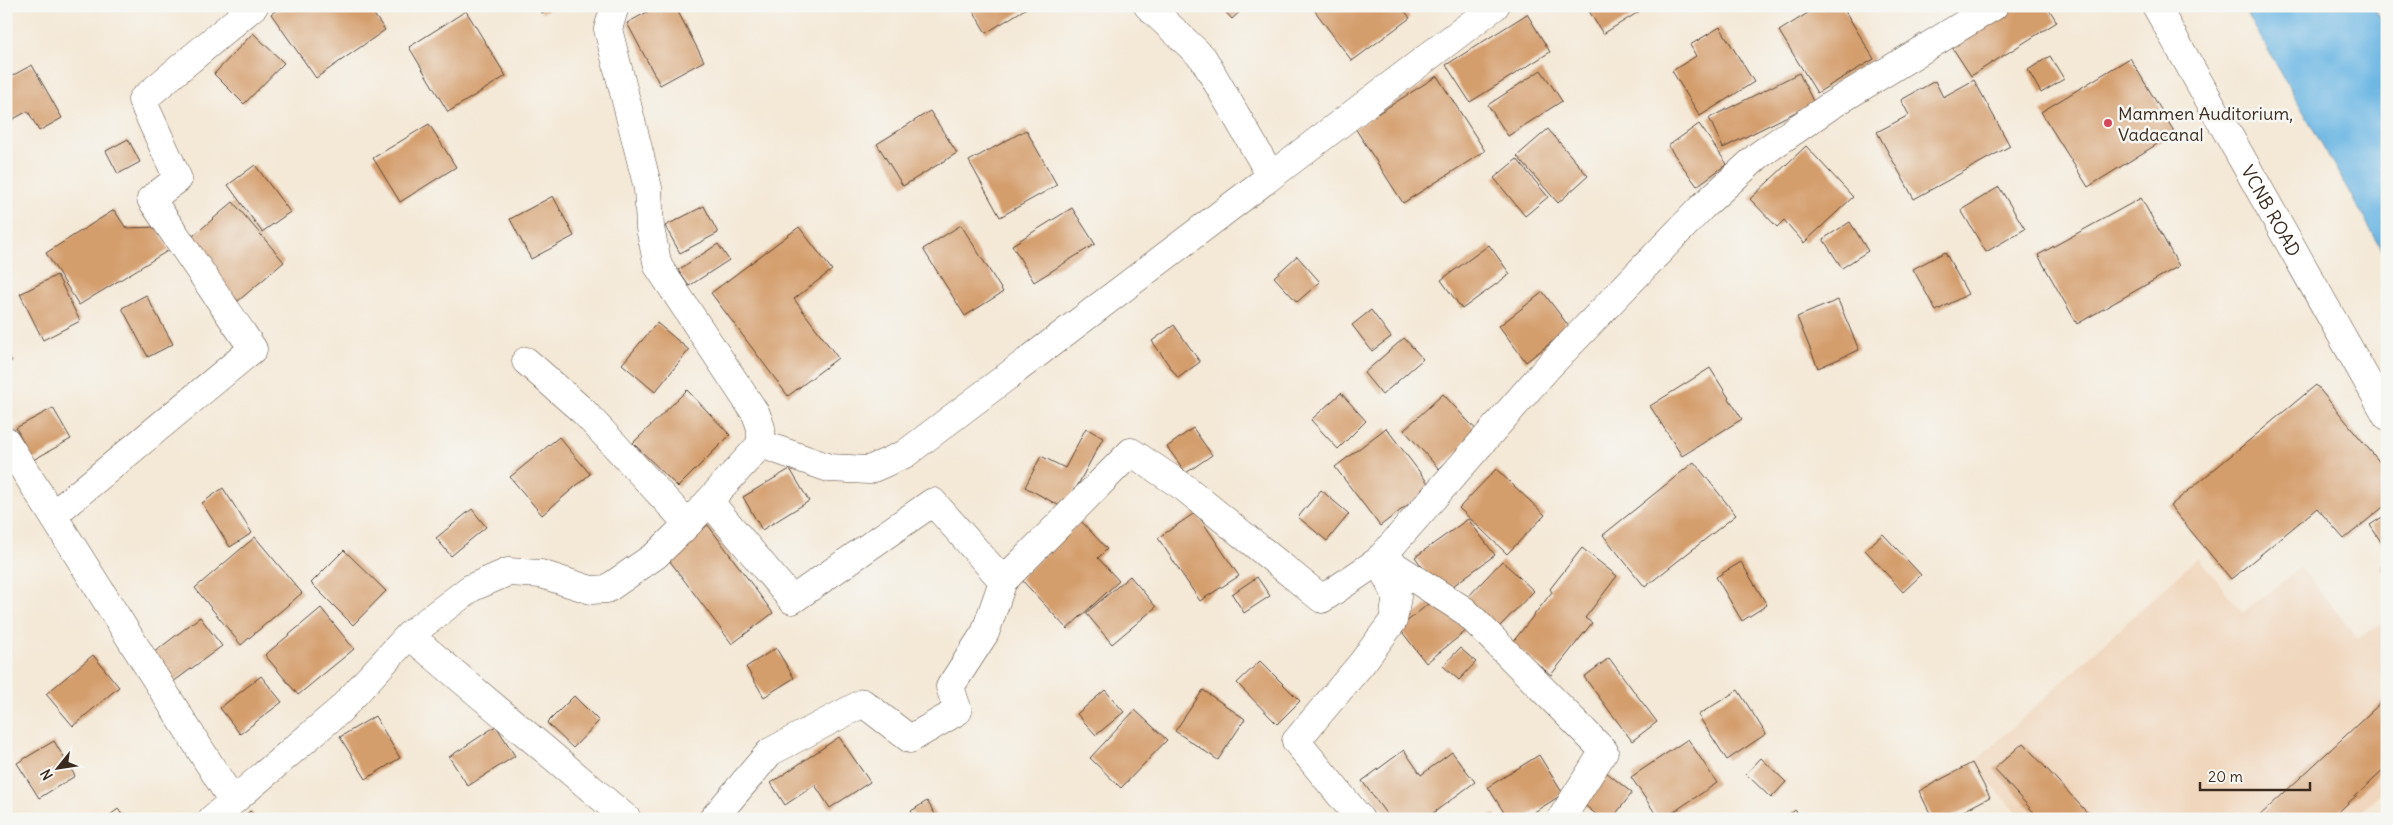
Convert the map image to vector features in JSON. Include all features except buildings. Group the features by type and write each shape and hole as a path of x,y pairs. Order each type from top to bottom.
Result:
{"street":[{"path":"53,515 253,350 151,199 178,179 142,100 254,6"},
{"path":"212,819 340,710 409,635 471,588 508,572 541,574 591,590 608,590 656,555 688,524 761,444 761,428 756,414 658,266 650,228 648,188 608,29 615,6"},
{"path":"1148,6 1203,58 1271,176"},
{"path":"761,444 829,468 869,470 905,454 1495,6"},
{"path":"713,819 770,752 863,703 910,740 958,712 950,687 985,633 1003,581 1131,452 1185,488 1322,599 1379,559 1548,367 1702,207 1758,155 1830,106 1994,6"},
{"name":"VCNB ROAD","path":"2156,6 2387,416"},
{"path":"526,361 584,412 688,524"},
{"path":"6,441 232,800"},
{"path":"709,501 792,600 933,502 1003,581"},
{"path":"1360,819 1296,741 1362,663 1393,621 1397,596 1379,559"},
{"path":"1379,559 1465,612 1604,751 1561,819"},
{"path":"409,635 627,819"}],"shaded area":[{"path":"2198,557 2243,613 2301,567 2357,638 2387,622 2387,788 2353,819 2022,819 1973,764"}],"water":[{"path":"2243,6 2373,6 2387,29 2387,258"}],"place":[{"name":"Mammen Auditorium, Vadacanal","path":"2108,123"}]}
